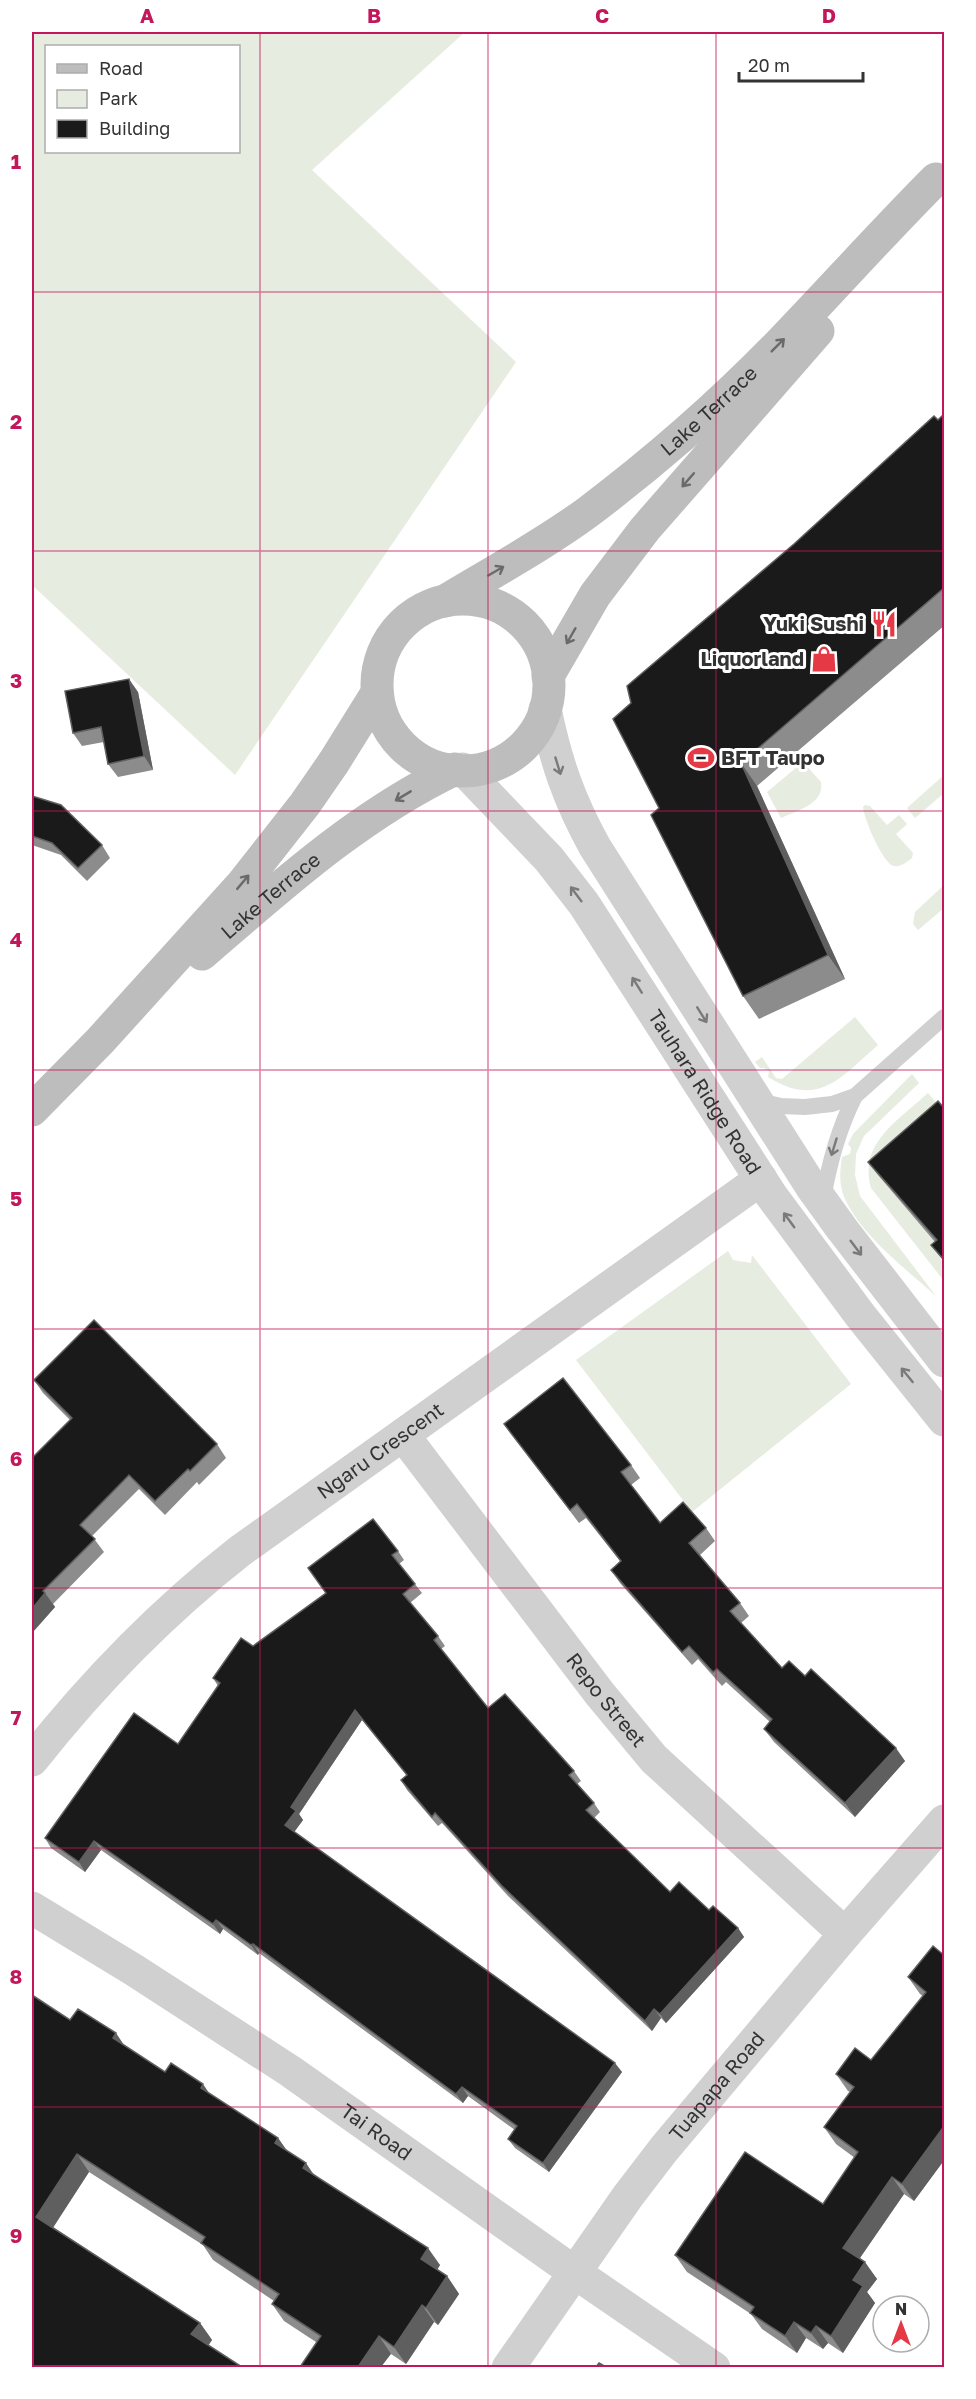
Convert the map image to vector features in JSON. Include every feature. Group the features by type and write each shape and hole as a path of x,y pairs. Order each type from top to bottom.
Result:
{"main road":[{"name":"Lake Terrace","path":"445,601 533,549 586,513 657,456 717,404 782,340 940,174"},
{"name":"Lake Terrace","path":"548,676 595,595 645,529 798,356 864,276 940,174"},
{"path":"445,601 483,601 520,621 528,628 542,651 548,676 549,691 545,710 531,738 513,755 487,767 473,770 446,769 408,752 384,719 377,693 379,665 384,649 394,634 407,619 419,611 445,601"},
{"name":"Lake Terrace","path":"32,1110 100,1041 243,883 334,762 377,693"},
{"name":"Lake Terrace","path":"100,1041 260,904 359,825 420,786 459,769"}],"street":[{"name":"Tauhara Ridge Road","path":"545,710 558,767 579,818 595,847 755,1100 823,1202 888,1291 945,1361"},
{"name":"Tauhara Ridge Road","path":"459,769 549,859 584,904 761,1179 860,1315 945,1420"},
{"name":"Ngaru Crescent","path":"32,1760 110,1670 158,1620 201,1581 761,1179"},
{"name":"Repo Street","path":"403,1435 600,1694 654,1759 845,1934"},
{"name":"Tuapapa Road","path":"508,2367 628,2196 671,2141 845,1934 945,1821"},
{"name":"Tai Road","path":"32,1908 135,1970 281,2065 574,2272 714,2367"}],"lane":[{"path":"755,1100 781,1106 806,1107 832,1104 855,1096 945,1017"},
{"path":"823,1202 833,1148 855,1096"}],"green space":[{"path":"32,32 465,32 312,170 516,362 235,775 32,585"},
{"path":"803,762 821,782 819,796 808,806 781,818 767,792"},
{"path":"944,775 944,793 915,818 907,808"},
{"path":"865,805 870,806 887,825 899,815 907,824 896,834 913,853 912,858 904,864 894,866 885,858 870,830 864,813"},
{"path":"944,885 944,908 918,930 913,924 915,912"},
{"path":"855,1017 878,1045 840,1078 828,1085 801,1090 786,1086 768,1077 769,1071 760,1068 755,1062 762,1057 776,1078 782,1079"},
{"path":"912,1074 919,1083 864,1136 856,1154 855,1175 860,1196 936,1296 897,1262 859,1222 843,1194 841,1185 842,1157 850,1154 851,1148 848,1144 853,1134"},
{"path":"928,1093 940,1107 878,1175 934,1240 938,1238 940,1258 944,1263 944,1281 871,1188 869,1172 870,1158 884,1134"},
{"path":"728,1251 733,1260 751,1263 752,1255 851,1384 692,1512 576,1360"}],"building":[{"path":"945,413 945,587 741,763 828,955 743,996 651,815 659,808 613,719 631,703 627,686 794,544 934,416 938,420"},
{"path":"129,679 144,756 108,764 101,727 73,733 65,691"},
{"path":"32,796 61,805 102,845 78,868 52,843 32,836"},
{"path":"938,1101 945,1109 945,1261 931,1245 937,1240 868,1162"},
{"path":"94,1320 217,1444 155,1501 129,1475 80,1525 95,1539 43,1591 45,1593 32,1609 32,1458 72,1418 34,1380"},
{"path":"563,1378 631,1465 621,1472 660,1523 683,1502 706,1528 689,1543 740,1603 730,1611 782,1668 789,1661 805,1676 811,1669 896,1748 845,1803 764,1729 772,1719 717,1669 713,1672 689,1646 682,1652 611,1570 621,1561 577,1504 570,1510 504,1424"},
{"path":"373,1519 398,1551 392,1555 415,1584 403,1594 438,1636 434,1640 488,1708 505,1694 574,1771 569,1775 594,1803 586,1810 670,1892 679,1882 709,1910 713,1906 738,1928 660,2014 654,2009 645,2021 502,1886 435,1813 432,1817 401,1780 407,1775 355,1710 291,1807 296,1811 285,1825 615,2063 543,2163 508,2139 517,2126 462,2087 456,2094 253,1944 251,1945 216,1920 213,1924 94,1841 79,1862 45,1838 134,1713 178,1744 220,1683 213,1678 241,1638 253,1646 326,1593 308,1568"},
{"path":"933,1946 945,1956 945,2125 902,2184 892,2177 843,2248 865,2262 853,2280 863,2286 831,2336 816,2326 811,2333 794,2322 785,2336 750,2313 754,2307 675,2255 745,2152 823,2204 858,2152 824,2127 854,2087 836,2074 855,2048 871,2060 926,1992 908,1977"},
{"path":"32,1995 70,2020 78,2009 116,2033 113,2038 165,2072 171,2063 203,2084 201,2088 278,2138 275,2143 306,2163 303,2168 428,2248 421,2259 447,2276 426,2308 422,2305 394,2347 379,2336 358,2367 300,2367 321,2336 272,2304 279,2294 201,2243 205,2237 77,2154 36,2217 200,2323 191,2334 242,2367 32,2367"}],"place":[{"name":"Yuki Sushi","path":"884,624"},
{"name":"Liquorland","path":"824,659"},
{"name":"BFT Taupo","path":"701,758"}]}
